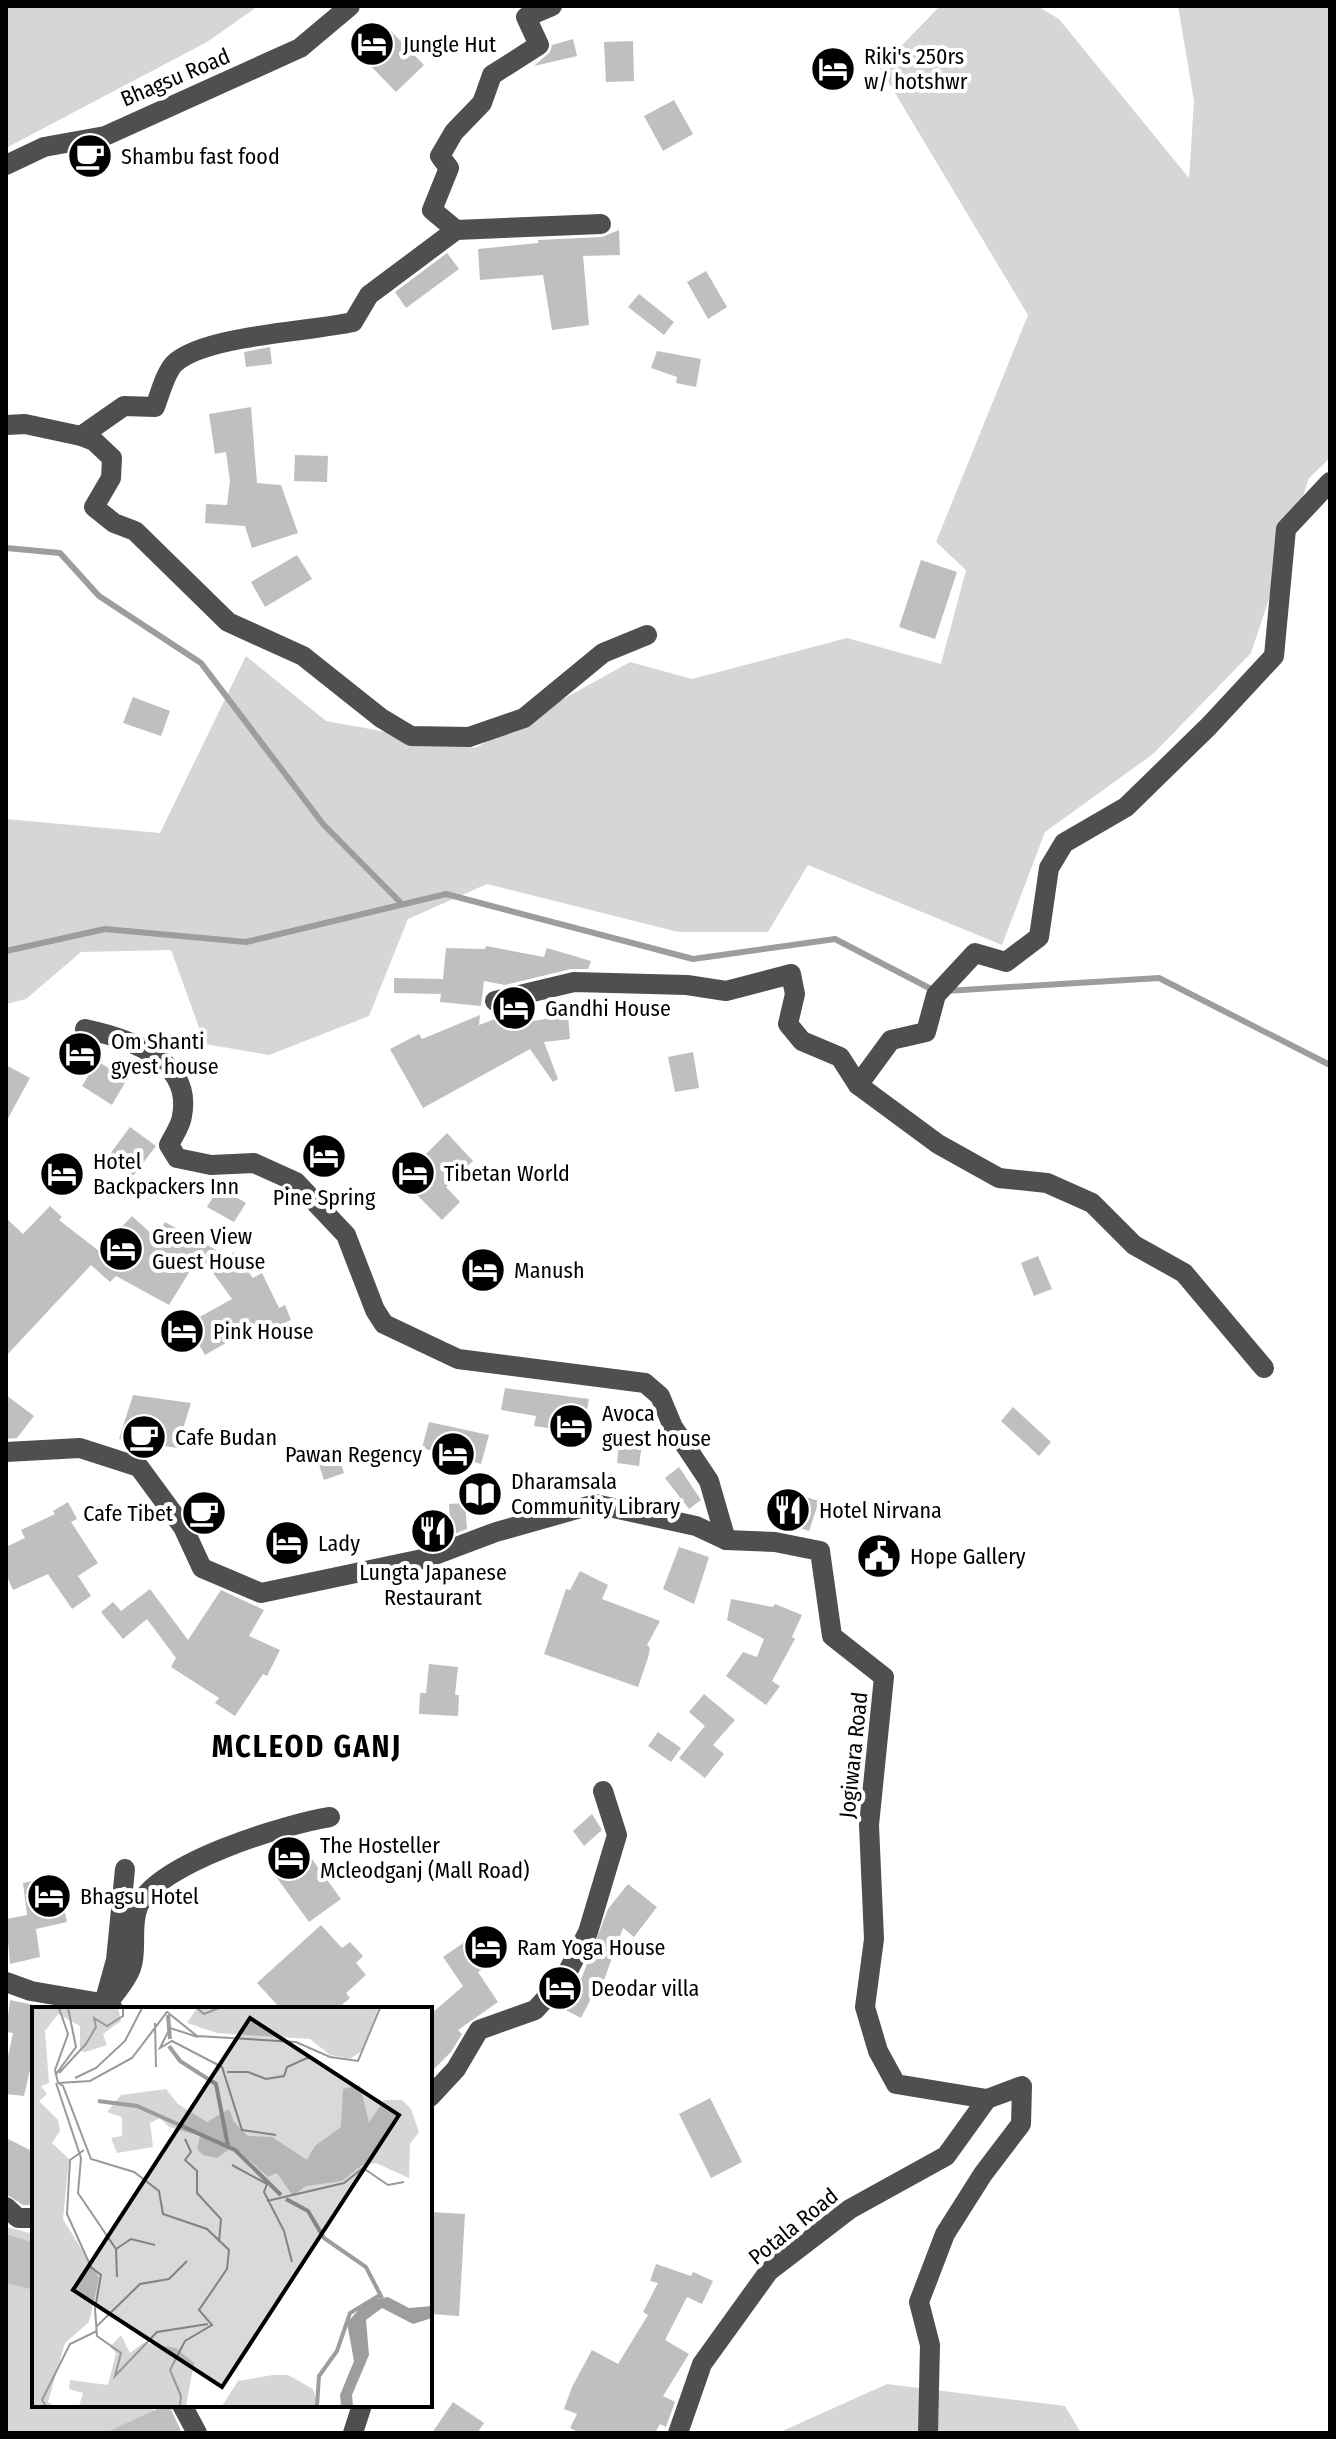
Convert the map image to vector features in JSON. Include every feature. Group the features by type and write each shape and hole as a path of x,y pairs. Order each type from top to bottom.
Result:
{"street":[{"name":"Bhagsu Road","path":"6,165 44,147 105,136 288,54 333,23 350,6"},
{"path":"456,230 432,210 449,168 440,156 454,132 482,103 492,75 515,57 539,45 526,17 552,6"},
{"path":"81,436 124,406 155,407 175,362 213,344 314,331 353,322 369,295 456,230 601,224"},
{"path":"6,425 25,424 94,441 112,458 111,478 94,507 114,523 135,531 228,622 303,656 381,718 411,736 469,737 524,718 603,653 647,635"},
{"path":"858,1085 891,1040 926,1032 936,995 975,953 1006,962 1039,937 1049,868 1064,843 1126,807 1209,726 1274,656 1286,529 1330,482"},
{"path":"495,1001 574,982 687,985 726,991 791,974 795,994 788,1024 802,1041 840,1057 858,1085 938,1144 999,1178 1047,1183 1092,1203 1134,1245 1184,1273 1264,1368"},
{"path":"85,1029 123,1037 156,1054 180,1083 183,1116 169,1145 177,1158 211,1165 254,1163 296,1182 346,1235 375,1310 384,1324 458,1359 645,1383 660,1396 673,1427 709,1481 726,1540"},
{"name":"Jogiwara Road","path":"6,1452 80,1448 139,1467 183,1527 202,1568 261,1593 427,1558 496,1532 595,1504 696,1526 726,1540 775,1542 820,1551 832,1636 884,1677 869,1825 874,1939 865,2007 878,2051 896,2084 987,2099 1022,2086 1021,2124 983,2174 945,2234 919,2302 930,2345 928,2433"},
{"path":"432,2095 456,2069 479,2030 535,2010 564,1979 588,1932 617,1835 603,1791"},
{"path":"108,2006 132,1968 132,1932 139,1904 158,1883 217,1851 290,1824 330,1817"},
{"path":"108,2006 125,1869"},
{"path":"6,1982 31,1991 108,2006"},
{"name":"Potala Road","path":"678,2433 702,2364 769,2271 850,2209 946,2156 987,2099"},
{"path":"6,2207 18,2218 32,2218"},
{"path":"183,2407 197,2433"},
{"path":"353,2433 361,2407"}],"shaded area":[{"path":"6,6 258,6 207,42 6,148"},
{"path":"940,6 1037,6 1059,19 1189,178 1194,101 1178,6 1330,6 1330,458 1309,478 1251,653 1153,754 1045,832 1002,945 808,865 768,932 678,932 487,884 408,919 369,1016 269,1055 205,1044 171,950 81,952 26,999 6,1004 6,819 160,833 246,656 326,721 475,748 630,662 692,679 847,638 941,664 966,570 936,542 1028,315 880,68"},
{"path":"6,2227 32,2234 32,2407 152,2407 165,2433 6,2433"},
{"path":"887,2384 1065,2406 1081,2433 778,2433"}],"building":[{"path":"390,30 424,65 396,92 362,57"},
{"path":"573,39 577,56 534,66 550,52 552,45"},
{"path":"633,41 634,81 606,82 604,42"},
{"path":"674,100 693,134 663,151 644,116"},
{"path":"619,230 620,255 583,256 589,325 552,330 543,275 480,280 478,249 538,243 538,240 602,237"},
{"path":"447,253 459,269 406,308 395,292"},
{"path":"706,271 727,307 708,319 687,282"},
{"path":"639,294 674,322 664,335 628,307"},
{"path":"270,347 272,364 246,367 244,352"},
{"path":"657,351 701,359 696,387 676,383 677,377 651,368"},
{"path":"251,407 257,483 281,485 298,533 252,548 245,526 205,523 206,504 227,505 230,481 226,452 215,454 209,414"},
{"path":"295,455 328,456 327,482 294,481"},
{"path":"297,555 312,579 265,607 251,582"},
{"path":"921,560 957,572 935,639 899,627"},
{"path":"133,697 170,711 161,736 123,723"},
{"path":"486,946 544,957 547,948 591,961 588,969 571,969 505,985 484,981 481,1006 440,1002 441,994 394,993 394,978 443,979 446,948 485,949"},
{"path":"511,1013 516,1024 568,1015 570,1039 544,1042 558,1079 553,1082 530,1049 423,1108 390,1049 419,1034 422,1039 480,1015 479,1025"},
{"path":"693,1052 699,1088 675,1092 668,1057"},
{"path":"97,1061 127,1079 112,1105 82,1086"},
{"path":"6,1065 30,1078 6,1122"},
{"path":"130,1127 156,1146 133,1176 107,1158"},
{"path":"447,1133 473,1161 446,1187 460,1202 442,1220 401,1179"},
{"path":"219,1187 246,1203 234,1222 207,1207"},
{"path":"50,1206 62,1217 59,1220 99,1251 132,1216 156,1238 165,1222 227,1256 234,1252 253,1278 262,1273 279,1308 285,1305 291,1320 263,1332 259,1324 205,1355 187,1324 232,1299 200,1255 169,1305 116,1276 110,1282 91,1265 6,1356 6,1218 23,1234"},
{"path":"1038,1256 1052,1289 1034,1296 1021,1263"},
{"path":"505,1388 589,1399 583,1433 534,1426 536,1416 501,1410"},
{"path":"6,1395 34,1416 17,1438 6,1439"},
{"path":"133,1395 191,1403 177,1448 119,1439"},
{"path":"1013,1407 1051,1442 1039,1456 1001,1421"},
{"path":"429,1422 489,1435 481,1464 422,1448"},
{"path":"619,1442 642,1444 639,1466 617,1463"},
{"path":"336,1449 344,1473 324,1480 316,1456"},
{"path":"679,1467 701,1500 689,1509 665,1478"},
{"path":"779,1489 819,1501 809,1531 771,1518"},
{"path":"68,1502 77,1519 71,1522 98,1563 78,1576 91,1596 72,1609 48,1574 13,1590 6,1574 6,1547 25,1538 21,1530 55,1514 53,1511"},
{"path":"465,1503 467,1529 451,1535 449,1504"},
{"path":"679,1547 709,1557 694,1604 663,1589"},
{"path":"580,1571 608,1585 602,1599 660,1621 647,1645 650,1648 648,1658 638,1687 544,1654 566,1589 570,1590"},
{"path":"150,1589 188,1640 221,1590 264,1610 249,1636 280,1650 267,1676 263,1674 235,1716 215,1703 219,1698 171,1667 176,1658 147,1619 123,1639 101,1612 113,1602 121,1611"},
{"path":"731,1599 773,1607 775,1604 802,1615 792,1637 795,1639 772,1681 780,1686 766,1705 726,1676 743,1652 757,1657 764,1639 727,1620"},
{"path":"429,1664 458,1667 455,1695 459,1695 458,1716 419,1714 420,1693 426,1693"},
{"path":"704,1694 735,1720 713,1745 724,1754 705,1778 679,1758 705,1726 689,1712"},
{"path":"658,1732 681,1748 671,1762 648,1746"},
{"path":"592,1814 602,1830 584,1846 573,1831"},
{"path":"298,1840 341,1899 309,1922 266,1863"},
{"path":"57,1876 67,1922 36,1929 40,1957 10,1964 6,1919 27,1915 23,1883"},
{"path":"628,1884 657,1907 634,1937 623,1928 604,1980 601,1979 581,2018 560,2007 582,1977 608,1909"},
{"path":"321,1925 342,1948 350,1942 363,1956 356,1963 366,1975 346,1993 350,1998 339,2007 279,2007 257,1983"},
{"path":"482,1930 500,1957 478,1972 498,2002 458,2030 462,2034 451,2052 432,2071 432,2013 463,1986 443,1957"},
{"path":"10,2000 34,2005 32,2070 24,2096 6,2094 6,2066 13,2033 6,2032"},
{"path":"710,2098 742,2162 711,2178 679,2114"},
{"path":"6,2138 32,2151 32,2205 23,2205 6,2194"},
{"path":"432,2212 465,2214 459,2316 432,2314"},
{"path":"6,2234 32,2242 32,2290 6,2283"},
{"path":"656,2264 691,2276 693,2272 713,2281 702,2304 687,2297 665,2340 689,2354 663,2396 675,2402 666,2427 660,2424 655,2433 580,2433 570,2428 577,2414 564,2409 572,2387 592,2350 618,2364 648,2315 643,2312 658,2283 650,2281"},
{"path":"453,2402 484,2423 477,2433 432,2433"},
{"path":"162,2407 170,2407 182,2433 105,2433"}],"waterway":[{"path":"6,548 60,553 99,596 201,663 323,824 402,904"},
{"path":"6,951 105,929 246,942 446,894 693,959 835,939 935,991"},
{"path":"946,991 1159,978 1330,1065"}],"place":[{"name":"Jungle Hut","path":"372,44"},
{"name":"Riki's 250rs w/ hotshwr","path":"833,69"},
{"name":"Shambu fast food","path":"90,156"},
{"name":"Gandhi House","path":"514,1008"},
{"name":"Om Shanti gyest house","path":"80,1054"},
{"name":"Pine Spring","path":"324,1156"},
{"name":"Tibetan World","path":"413,1173"},
{"name":"Hotel Backpackers Inn","path":"62,1174"},
{"name":"Green View Guest House","path":"121,1249"},
{"name":"Manush","path":"483,1270"},
{"name":"Pink House","path":"182,1331"},
{"name":"Avoca guest house","path":"571,1426"},
{"name":"Cafe Budan","path":"144,1437"},
{"name":"Pawan Regency","path":"453,1454"},
{"name":"Dharamsala Community Library","path":"480,1494"},
{"name":"Hotel Nirvana","path":"788,1510"},
{"name":"Cafe Tibet","path":"204,1513"},
{"name":"Lungta Japanese Restaurant","path":"433,1531"},
{"name":"Lady","path":"287,1543"},
{"name":"Hope Gallery","path":"879,1556"},
{"name":"The Hosteller Mcleodganj (Mall Road)","path":"289,1858"},
{"name":"Bhagsu Hotel","path":"49,1896"},
{"name":"Ram Yoga House","path":"486,1947"},
{"name":"Deodar villa","path":"560,1988"}],"district":[{"name":"MCLEOD GANJ","path":"307,1747"}]}
